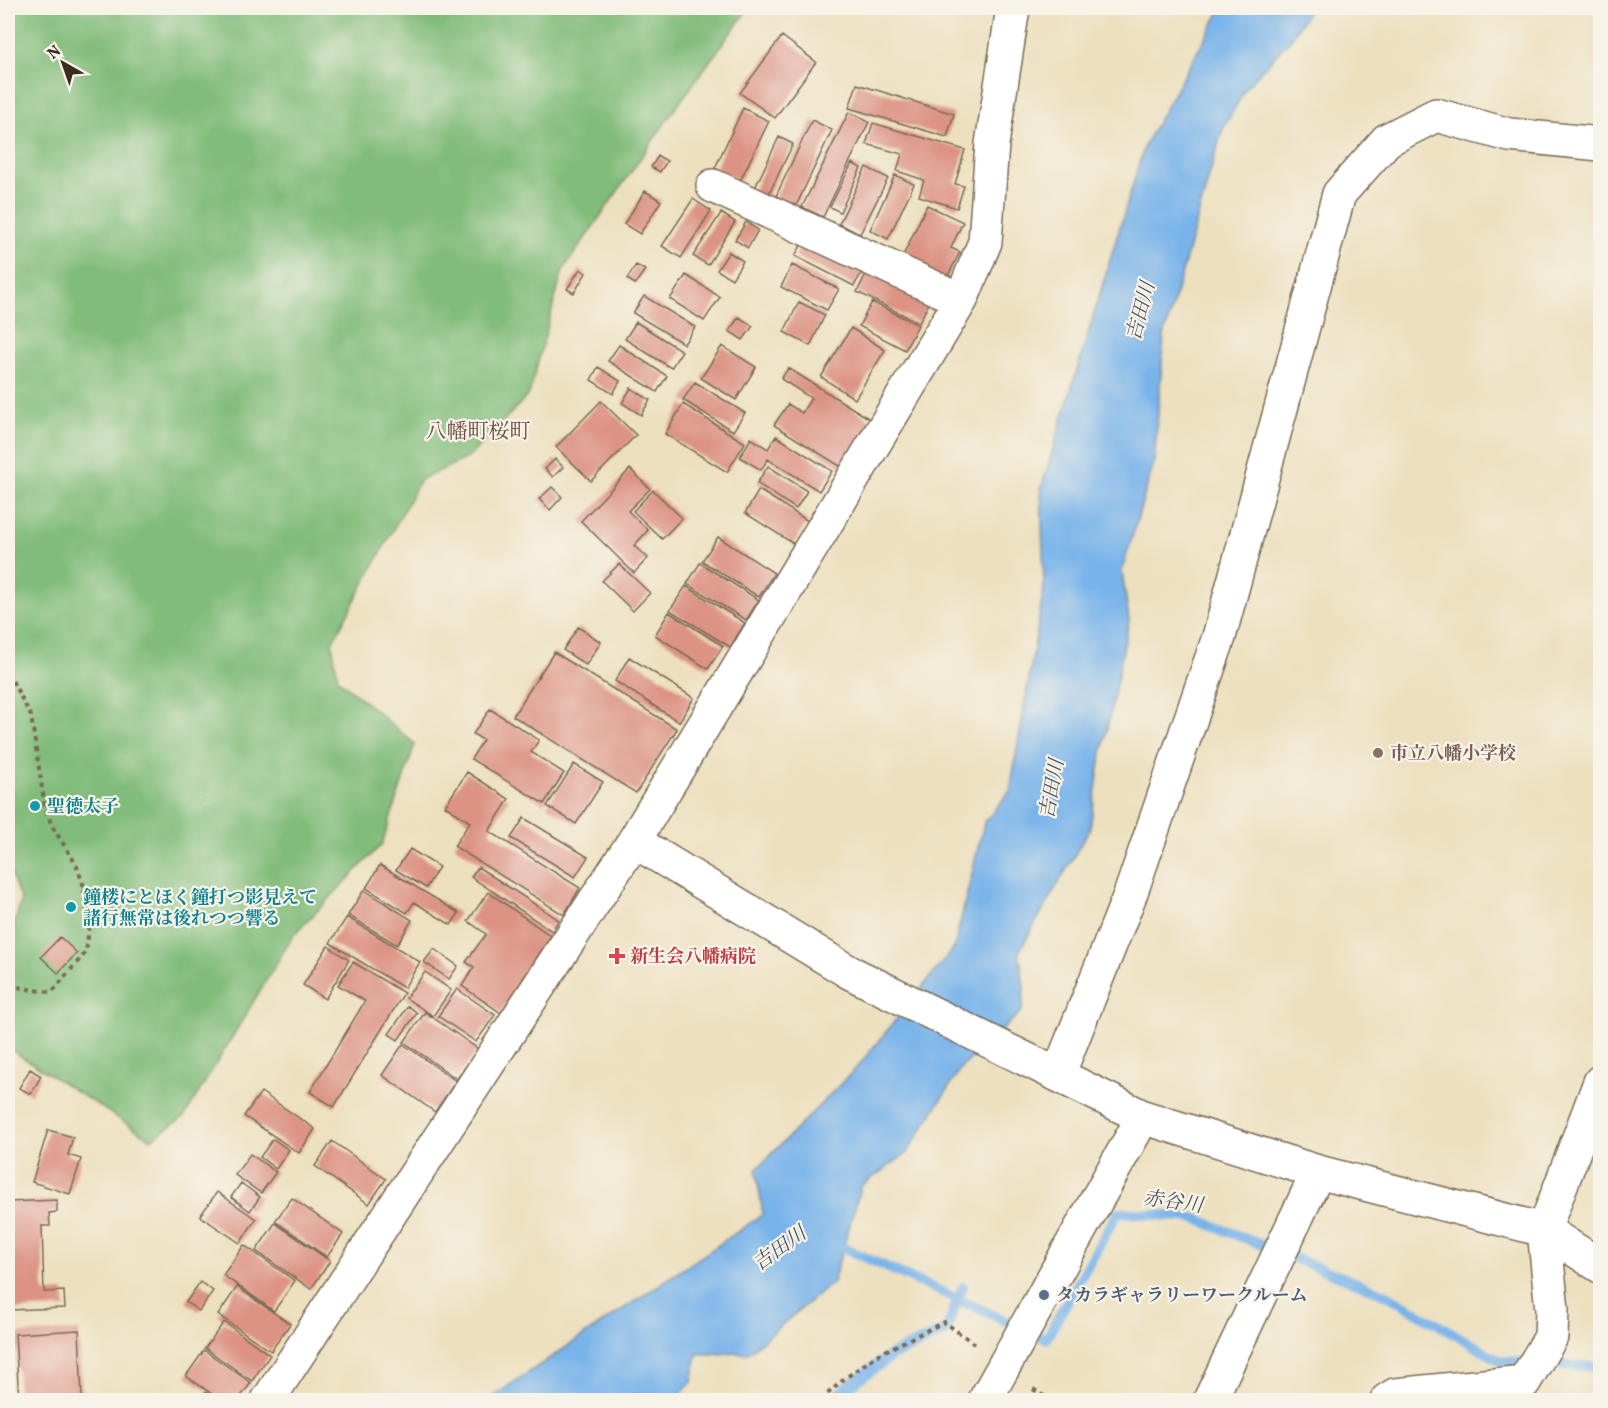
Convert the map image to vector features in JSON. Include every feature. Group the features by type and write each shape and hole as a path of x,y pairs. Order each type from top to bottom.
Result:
{"street":[{"path":"267,1401 634,841 961,300 985,242 992,144 1013,8"},
{"path":"1058,1075 1130,894 1219,637 1339,195 1387,140 1436,116 1509,135 1600,144"},
{"path":"713,186 961,300"},
{"path":"634,841 849,972 1143,1117 1318,1172 1544,1230 1600,1266"},
{"path":"1387,1401 1395,1395 1524,1382 1551,1337 1552,1310 1544,1230 1600,1082"},
{"path":"985,1401 1143,1117"},
{"path":"1210,1401 1318,1172"}],"path":[{"path":"8,673 31,716 45,807 52,826 76,864 83,884 89,928 86,952 52,992 8,985"},
{"path":"821,1401 844,1379 879,1354 944,1322 959,1331"}],"green space":[{"path":"8,8 749,8 674,110 563,270 529,394 469,457 420,480 332,643 338,679 415,744 382,844 293,936 184,1117 151,1139 8,1048 8,946 21,901 8,871"}],"water":[{"name":"吉田川","path":"1222,8 1310,8 1291,39 1247,86 1222,131 1164,336 1154,462 1122,571 1129,621 1100,763 1090,828 1019,952 1024,987 1022,1011 961,1068 907,1153 861,1186 833,1282 748,1353 697,1354 692,1382 675,1400 488,1400 763,1214 756,1170 859,1065 954,948 984,823 1010,791 1044,588 1041,489 1145,144"}],"building":[{"path":"782,36 816,62 775,118 740,93"},
{"path":"857,84 954,114 947,137 849,108"},
{"path":"743,108 769,121 740,181 715,168"},
{"path":"849,112 869,122 823,217 802,207"},
{"path":"812,120 832,130 796,206 776,196"},
{"path":"873,123 965,150 955,184 964,186 957,208 919,196 924,180 897,171 902,154 866,144"},
{"path":"779,137 793,144 766,200 752,194"},
{"path":"658,156 667,161 660,172 651,167"},
{"path":"852,163 861,168 840,212 830,207"},
{"path":"866,167 888,178 860,234 839,224"},
{"path":"895,175 914,184 888,239 870,230"},
{"path":"645,191 661,201 640,234 624,224"},
{"path":"693,199 711,211 681,258 662,246"},
{"path":"927,205 963,222 951,248 960,252 945,282 901,260"},
{"path":"721,213 735,222 708,265 693,256"},
{"path":"746,222 758,230 748,248 735,240"},
{"path":"803,242 862,272 854,286 795,256"},
{"path":"729,252 743,261 732,279 717,270"},
{"path":"636,265 645,270 635,284 627,279"},
{"path":"792,265 839,289 827,310 781,287"},
{"path":"580,269 586,273 574,293 567,289"},
{"path":"868,270 930,301 919,323 857,292"},
{"path":"686,275 720,297 704,321 670,299"},
{"path":"644,296 695,327 684,344 633,313"},
{"path":"799,302 825,315 810,346 784,332"},
{"path":"872,302 918,325 905,350 859,326"},
{"path":"739,317 753,326 743,340 729,331"},
{"path":"636,322 682,351 671,368 625,339"},
{"path":"851,328 885,350 855,399 821,377"},
{"path":"619,345 667,376 657,392 608,361"},
{"path":"722,346 756,367 736,400 701,378"},
{"path":"598,367 620,381 613,394 591,380"},
{"path":"788,368 873,421 843,468 774,425 788,404 802,413 811,398 781,379"},
{"path":"695,382 745,413 733,431 683,400"},
{"path":"631,388 650,400 641,415 622,403"},
{"path":"601,401 636,435 591,481 556,447"},
{"path":"683,404 745,443 727,472 665,434"},
{"path":"776,436 832,471 819,491 768,459 761,470 740,457 751,438 768,449"},
{"path":"555,459 563,467 553,477 545,469"},
{"path":"768,466 807,491 796,509 757,483"},
{"path":"630,469 650,489 628,511 648,530 634,546 648,558 634,573 581,521"},
{"path":"552,487 562,497 550,510 539,499"},
{"path":"653,490 682,518 662,539 633,511"},
{"path":"759,490 808,521 794,544 745,513"},
{"path":"718,537 774,573 759,597 702,561"},
{"path":"700,563 759,600 746,620 687,584"},
{"path":"619,564 650,593 633,611 602,581"},
{"path":"686,586 745,623 730,647 670,610"},
{"path":"669,612 723,646 708,669 655,635"},
{"path":"578,627 601,642 586,665 563,650"},
{"path":"554,652 677,729 636,793 513,716"},
{"path":"629,657 694,698 679,722 615,681"},
{"path":"490,709 539,740 531,752 564,773 544,804 471,759 483,740 473,734"},
{"path":"574,764 603,782 576,824 547,806"},
{"path":"467,772 509,799 489,831 580,888 564,915 454,846 470,822 445,806"},
{"path":"524,818 588,857 575,877 511,838"},
{"path":"410,849 439,867 426,888 396,870"},
{"path":"380,865 459,913 451,925 414,902 407,913 366,888"},
{"path":"478,867 559,920 552,931 471,877"},
{"path":"364,890 412,920 397,945 348,915"},
{"path":"488,892 551,936 501,1013 462,986 474,967 466,962 486,934 468,921"},
{"path":"347,917 420,962 404,988 330,943"},
{"path":"60,937 77,953 58,973 41,957"},
{"path":"328,946 349,960 325,999 303,985"},
{"path":"434,949 458,966 449,979 424,962"},
{"path":"353,962 404,993 334,1107 310,1092 365,1001 338,985"},
{"path":"425,972 451,990 433,1016 406,998"},
{"path":"457,989 495,1015 476,1042 438,1016"},
{"path":"408,1006 417,1013 398,1040 389,1034"},
{"path":"425,1012 478,1049 457,1079 404,1042"},
{"path":"403,1044 456,1081 435,1112 382,1075"},
{"path":"30,1069 41,1076 31,1094 19,1088"},
{"path":"261,1092 315,1129 299,1153 244,1116"},
{"path":"48,1130 73,1137 68,1155 81,1159 70,1194 32,1182"},
{"path":"273,1139 289,1150 276,1169 260,1157"},
{"path":"332,1141 386,1179 369,1204 315,1166"},
{"path":"250,1154 276,1172 261,1193 235,1175"},
{"path":"241,1183 260,1197 250,1211 231,1197"},
{"path":"217,1192 256,1219 240,1243 200,1216"},
{"path":"292,1198 343,1234 327,1257 275,1221"},
{"path":"57,1200 57,1212 49,1213 50,1226 42,1226 44,1292 64,1291 65,1308 8,1310 8,1202"},
{"path":"275,1223 330,1261 311,1289 256,1251"},
{"path":"244,1245 295,1281 274,1311 223,1275"},
{"path":"200,1282 213,1291 199,1311 186,1302"},
{"path":"237,1287 290,1324 271,1351 218,1315"},
{"path":"224,1322 270,1355 252,1381 205,1348"},
{"path":"79,1330 82,1400 19,1400 15,1334"},
{"path":"204,1350 251,1383 238,1400 221,1400 186,1376"},
{"path":"206,1392 218,1400 200,1400"}],"waterway":[{"name":"赤谷川","path":"831,1242 1046,1339 1118,1212 1194,1218 1387,1295 1501,1361 1600,1367"},
{"path":"942,1332 946,1330 963,1287"},
{"path":"831,1400 892,1354 947,1331 894,1355 834,1400"}],"place":[{"name":"市立八幡小学校","path":"1378,753"},
{"name":"聖徳太子","path":"35,806"},
{"name":"鐘楼にとほく鐘打つ影見えて 諸行無常は後れつつ響る","path":"71,907"},
{"name":"新生会八幡病院","path":"617,956"},
{"name":"タカラギャラリーワークルーム","path":"1044,1295"}],"district":[{"name":"八幡町桜町","path":"478,431"}]}
